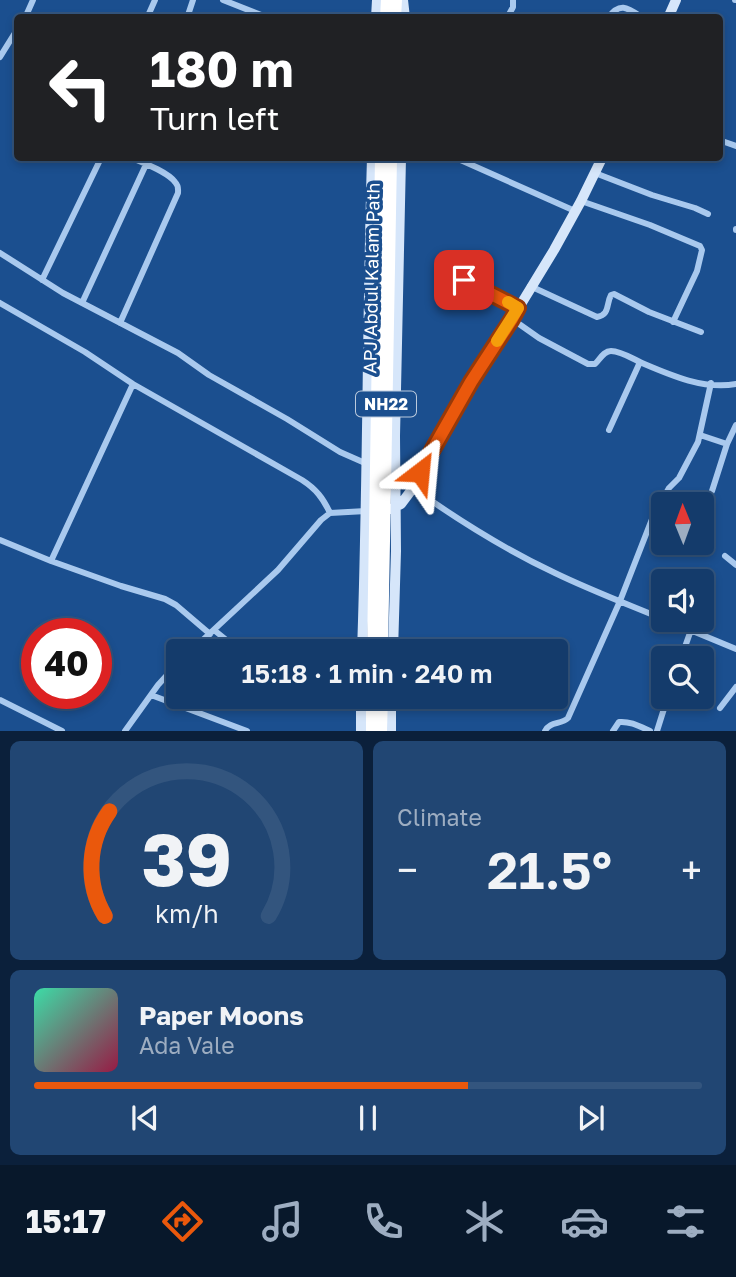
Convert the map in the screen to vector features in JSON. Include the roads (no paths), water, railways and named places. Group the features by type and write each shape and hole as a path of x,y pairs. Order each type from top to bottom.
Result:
{"highway":[{"name":"APJ Abdul Kalam Path","path":"381,161 382,639"},
{"name":"APJ Abdul Kalam Path","path":"374,639 391,161"},
{"path":"365,709 372,731"},
{"path":"382,709 382,731"}],"street":[{"path":"223,0 260,14"},
{"path":"248,9 251,0"},
{"path":"611,14 616,8 623,7 636,14"},
{"path":"0,57 14,34"},
{"path":"43,280 100,161"},
{"path":"82,303 148,161 175,181 178,193 120,323"},
{"name":"NH22","path":"372,161 365,463 380,510 392,639"},
{"name":"NH22","path":"364,639 380,510 395,436 401,161"},
{"path":"464,161 578,206 650,225 700,246 702,258 673,322"},
{"path":"204,639 278,570 330,513 380,510 401,504 471,382 554,250 601,161"},
{"path":"595,173 708,215"},
{"path":"0,253 82,303 178,353 209,375 287,418 340,452 365,463"},
{"path":"464,280 518,308"},
{"path":"530,286 597,317 606,313 609,299 614,294 649,312 701,332"},
{"path":"0,303 85,352 133,384 316,489 330,513"},
{"path":"512,319 539,338 588,364 595,364 609,351 686,380 736,384"},
{"path":"609,430 640,362"},
{"path":"545,731 552,724 564,722 568,718 620,601 652,519 669,488 679,478 698,442 711,383"},
{"path":"51,561 133,384"},
{"path":"712,491 726,444 736,425"},
{"path":"700,435 726,444"},
{"path":"412,488 486,537 555,574 651,614"},
{"path":"0,540 51,561 165,599 222,639"},
{"path":"725,556 736,565"},
{"path":"696,632 736,649"},
{"path":"125,731 166,676"},
{"path":"720,708 736,687"},
{"path":"151,695 247,731"},
{"path":"0,700 62,731"},
{"path":"361,709 361,731"},
{"path":"391,709 391,731"},
{"path":"657,731 664,709"},
{"path":"613,731 619,722 625,722 650,731"}]}
